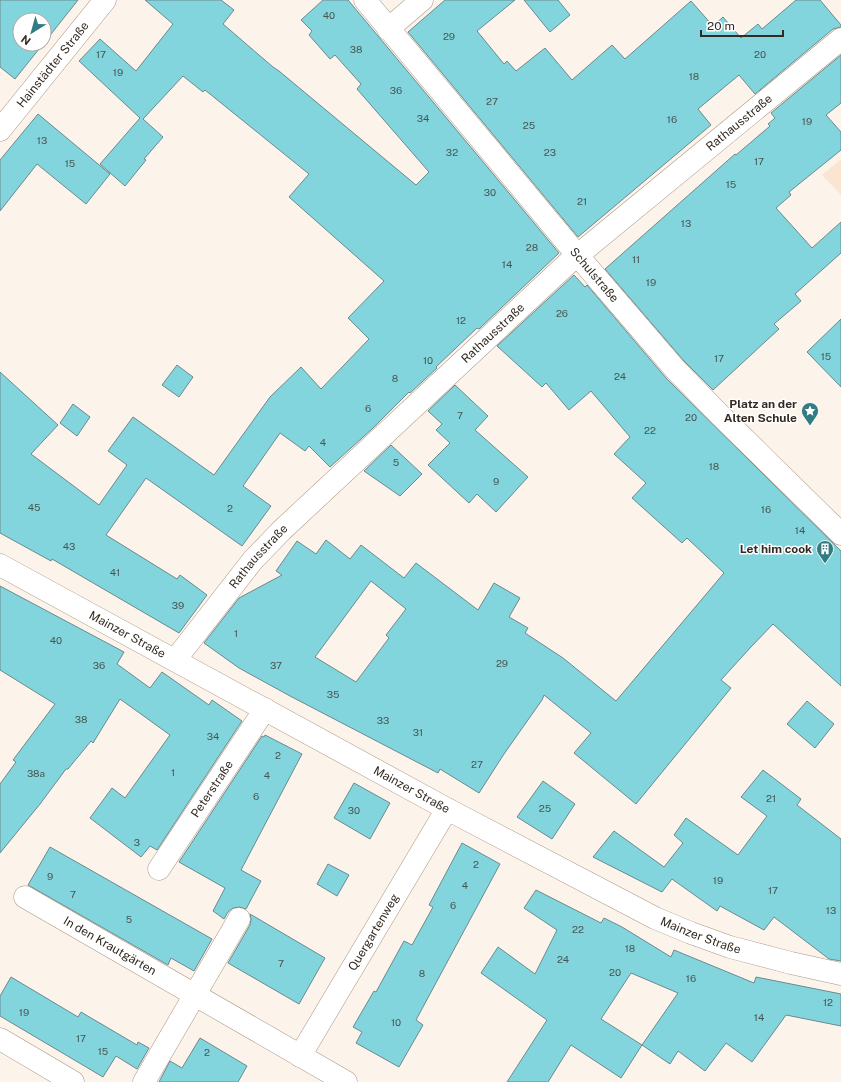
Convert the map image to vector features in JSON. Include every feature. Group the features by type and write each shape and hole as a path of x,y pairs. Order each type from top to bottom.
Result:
{"street":[{"name":"Hainstädter Straße","path":"4,115 105,0"},
{"name":"Schulstraße","path":"364,0 578,256 686,380 841,534"},
{"path":"388,29 422,0"},
{"name":"Rathausstraße","path":"175,660 248,566 282,530 567,264 841,39"},
{"name":"Mainzer Straße","path":"0,565 447,809 623,902 669,924 730,947 791,964 841,974"},
{"name":"Peterstraße","path":"159,870 265,709"},
{"name":"Quergartenweg","path":"300,1056 447,809"},
{"name":"In den Krautgärten","path":"25,897 194,995"},
{"path":"144,1082 239,919"},
{"path":"194,995 346,1082"},
{"path":"0,1040 73,1082"}],"shaded area":[{"path":"841,159 841,195 822,175"}],"building":[{"path":"0,0 78,0 52,33 52,12 12,12 12,52 37,52 15,79 0,67"},
{"path":"145,0 221,0 234,10 223,24 416,185 429,172 357,89 361,84 335,55 330,59 309,35 312,31 301,20 323,0 348,0 559,253 330,467 309,446 305,451 280,433 243,486 271,506 242,546 146,478 106,535 177,579 180,575 207,595 179,633 52,559 51,561 0,533 0,372 58,425 31,454 99,505 127,465 108,451 133,417 214,475 270,397 301,367 321,389 369,339 348,318 384,281 289,197 309,174 205,90 203,92 183,76 143,119 163,137 144,159 146,160 125,186 100,164 140,118 79,61 100,39 136,71 173,24"},
{"path":"445,0 515,0 477,31 504,64 507,61 516,71 545,48 572,80 612,45 625,59 691,1 713,26 723,17 741,38 758,24 762,29 796,0 820,0 841,25 841,27 833,29 755,94 739,75 698,109 711,125 578,237 408,32"},
{"path":"524,0 558,0 570,15 550,32"},
{"path":"841,55 841,103 826,115 841,132 841,150 789,192 791,195 776,208 812,248 841,222 841,253 795,294 801,301 774,324 779,329 713,390 684,361 605,269 735,154 736,155 770,126 768,124 775,118 771,113"},
{"path":"38,114 110,174 86,204 37,164 0,211 0,160"},
{"path":"574,275 585,287 587,285 666,378 841,551 841,686 773,624 721,680 731,688 636,804 574,753 591,733 544,695 479,793 440,769 438,773 290,696 239,668 204,643 239,598 282,575 276,571 297,541 316,554 326,540 350,559 361,545 404,578 416,563 478,610 494,583 520,598 509,617 528,628 525,633 563,658 616,701 724,573 687,538 682,543 632,498 646,483 614,454 630,437 591,391 569,410 546,383 542,387 497,346","holes":["371,581 406,609 386,635 389,638 356,682 315,657"]},
{"path":"841,319 841,387 807,352"},
{"path":"177,365 193,377 179,397 162,385"},
{"path":"455,385 488,416 475,430 528,477 496,512 477,494 469,503 428,465 450,443 436,430 442,424 428,411"},
{"path":"73,404 90,417 77,436 60,423"},
{"path":"391,445 422,474 400,496 364,471"},
{"path":"0,586 124,652 117,664 150,688 162,672 209,705 212,700 242,721 157,850 150,846 141,857 90,818 112,788 125,798 170,735 120,699 93,743 91,741 68,769 66,769 0,853 0,784 16,762 13,760 55,704 0,670"},
{"path":"807,701 834,724 815,748 787,724"},
{"path":"265,735 302,754 241,870 261,881 246,909 239,907 233,908 228,912 224,919 213,911 225,888 179,862 262,736 264,737"},
{"path":"763,770 801,799 797,805 841,839 841,961 829,959 774,917 764,930 720,906 717,911 672,879 662,892 593,857 614,831 664,867 683,843 674,835 686,818 738,855 767,816 741,797"},
{"path":"543,781 575,804 552,839 517,817"},
{"path":"354,783 390,803 370,839 334,818"},
{"path":"462,843 500,864 416,1020 423,1025 399,1067 356,1043 362,1032 353,1027 374,991 376,992 404,941 412,945 433,907 429,905"},
{"path":"50,847 212,939 194,971 171,958 168,965 28,885"},
{"path":"328,864 349,875 337,896 317,884"},
{"path":"536,890 601,923 604,918 622,927 671,957 674,950 754,983 756,977 841,994 841,1026 786,1015 752,1062 726,1043 705,1071 678,1051 670,1064 642,1045 621,1078 571,1045 548,1082 507,1082 547,1020 481,973 498,947 535,974 557,930 524,908","holes":["631,973 678,993 642,1045 601,1019"]},
{"path":"250,914 325,958 299,1004 228,963 250,925"},
{"path":"11,977 78,1017 81,1012 137,1045 138,1042 149,1048 137,1069 116,1056 103,1077 0,1016 0,996"},
{"path":"200,1038 247,1066 238,1082 159,1082 170,1061 182,1068"}],"place":[{"name":"Platz an der Alten Schule","path":"810,426"},
{"name":"Let him cook","path":"825,564"}]}
